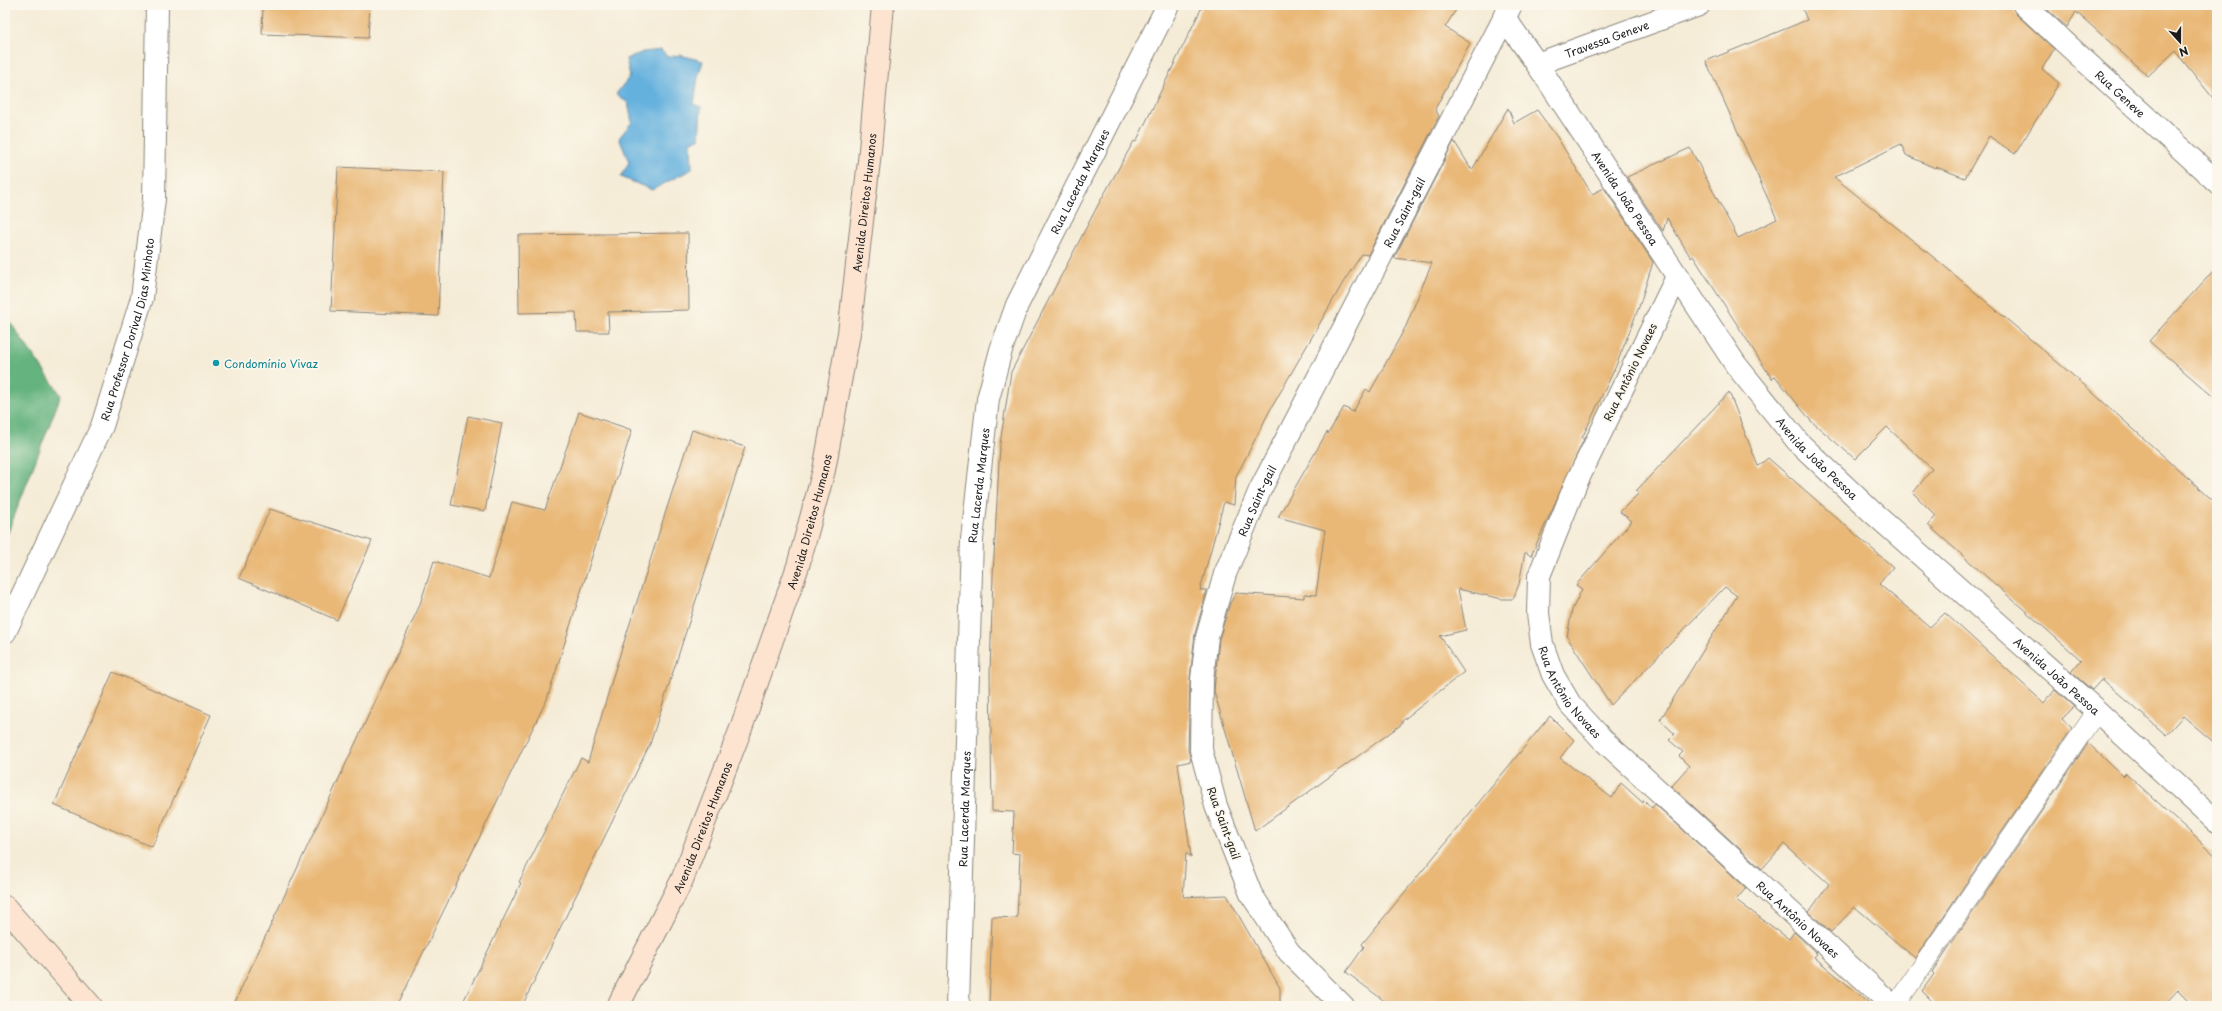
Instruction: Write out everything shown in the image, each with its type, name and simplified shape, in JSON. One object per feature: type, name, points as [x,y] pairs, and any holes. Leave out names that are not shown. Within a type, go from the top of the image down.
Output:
[{"type":"main road","name":"Avenida Direitos Humanos","points":[[618,1006],[682,880],[740,731],[798,566],[824,470],[849,333],[869,161],[884,5]]},
{"type":"main road","points":[[5,907],[91,1006]]},
{"type":"street","name":"Rua Professor Dorival Dias Minhoto","points":[[5,632],[102,426],[142,298],[154,199],[157,5]]},
{"type":"street","name":"Rua Lacerda Marques","points":[[958,1006],[972,539],[988,399],[1001,350],[1018,304],[1168,5]]},
{"type":"street","name":"Travessa Geneve","points":[[1537,64],[1699,5]]},
{"type":"street","name":"Rua Geneve","points":[[2024,5],[2217,182]]},
{"type":"street","name":"Avenida João Pessoa","points":[[1507,11],[1537,64],[1736,365],[1799,443],[1872,512],[2097,711],[2217,822]]},
{"type":"street","name":"Rua Saint-gail","points":[[1343,1006],[1289,952],[1251,894],[1216,806],[1201,750],[1202,679],[1207,637],[1225,574],[1260,490],[1507,11]]},
{"type":"street","name":"Rua Antônio Novaes","points":[[1677,277],[1576,483],[1539,576],[1538,613],[1542,644],[1552,675],[1570,704],[1604,741],[1894,1006]]},
{"type":"lane","points":[[1894,1006],[2097,711]]},
{"type":"green space","points":[[5,315],[61,395],[5,540]]},
{"type":"water","points":[[661,50],[668,57],[680,55],[703,61],[698,77],[694,104],[701,107],[699,139],[691,141],[692,169],[652,190],[621,177],[629,162],[619,138],[632,122],[628,103],[616,94],[630,76],[626,59],[643,52]]},
{"type":"building","points":[[263,5],[370,5],[368,38],[262,34]]},
{"type":"building","points":[[1203,5],[1459,5],[1445,27],[1470,43],[1435,109],[1439,116],[1368,255],[1362,254],[1344,281],[1269,412],[1236,476],[1234,505],[1224,502],[1200,590],[1207,590],[1195,634],[1190,678],[1188,750],[1191,761],[1178,764],[1191,857],[1186,853],[1183,897],[1227,895],[1280,988],[1280,1006],[989,1006],[992,917],[1017,918],[1020,854],[1012,853],[1014,812],[992,811],[990,673],[993,575],[1000,444],[1011,372],[1098,205],[1134,141],[1136,142]]},
{"type":"building","points":[[1801,5],[2012,5],[2016,14],[2054,49],[2042,69],[2059,83],[2015,154],[1989,136],[1965,178],[1936,167],[1935,168],[1906,155],[1901,144],[1834,177],[1943,265],[2083,384],[2217,504],[2217,745],[2183,716],[2166,735],[2102,679],[2092,690],[2071,672],[2081,660],[1928,525],[1936,516],[1913,493],[1932,469],[1887,427],[1855,459],[1811,421],[1775,376],[1772,379],[1693,256],[1691,258],[1667,218],[1663,231],[1627,177],[1690,148],[1738,238],[1777,219],[1706,61],[1807,20]]},
{"type":"building","points":[[2042,5],[2217,5],[2217,103],[2175,51],[2148,76],[2076,12],[2067,27]]},
{"type":"building","points":[[1508,108],[1514,123],[1537,110],[1557,137],[1592,194],[1604,188],[1653,262],[1639,307],[1616,366],[1582,438],[1584,439],[1531,556],[1525,552],[1519,584],[1513,599],[1502,599],[1458,589],[1466,630],[1440,636],[1464,672],[1402,721],[1402,724],[1255,831],[1214,691],[1219,639],[1230,603],[1236,593],[1304,598],[1304,594],[1316,595],[1325,530],[1278,517],[1327,432],[1328,434],[1344,407],[1353,412],[1366,389],[1370,392],[1406,326],[1432,263],[1394,258],[1454,141],[1472,170]]},
{"type":"building","points":[[338,167],[444,172],[438,316],[331,311]]},
{"type":"building","points":[[688,233],[689,310],[608,312],[609,332],[577,332],[576,312],[519,313],[518,235]]},
{"type":"building","points":[[2217,267],[2217,400],[2149,341]]},
{"type":"building","points":[[1729,392],[1758,466],[1768,458],[1893,567],[1879,584],[1930,627],[1945,613],[2044,703],[2055,690],[2074,707],[2062,719],[2072,728],[1915,958],[1855,907],[1831,932],[1809,912],[1829,884],[1784,844],[1762,869],[1671,786],[1689,766],[1679,756],[1683,752],[1669,740],[1675,734],[1660,720],[1737,596],[1725,587],[1611,705],[1567,637],[1572,610],[1582,589],[1576,585],[1632,521],[1620,512],[1639,493],[1636,491]]},
{"type":"building","points":[[579,412],[632,430],[547,699],[397,1006],[233,1006],[419,607],[434,561],[489,578],[512,502],[545,510]]},
{"type":"building","points":[[468,416],[502,423],[485,511],[451,505]]},
{"type":"building","points":[[692,430],[745,447],[650,744],[522,1006],[461,1006],[521,883],[519,882],[581,758],[588,762],[615,670]]},
{"type":"building","points":[[270,509],[372,541],[337,620],[239,578]]},
{"type":"building","points":[[113,672],[211,715],[152,847],[54,805]]},
{"type":"building","points":[[1550,716],[1574,740],[1560,758],[1612,798],[1621,783],[1643,803],[1644,800],[1652,808],[1655,804],[1746,888],[1736,900],[1789,939],[1794,932],[1817,954],[1814,957],[1873,1006],[1391,1006],[1346,972],[1364,947],[1362,944]]},
{"type":"building","points":[[2088,743],[2123,776],[2126,773],[2217,857],[2217,1006],[2194,1006],[2178,990],[2163,1006],[1937,1006],[1922,991],[1934,974],[1932,972]]},
{"type":"place","name":"Condomínio Vivaz","points":[[216,363]]}]
